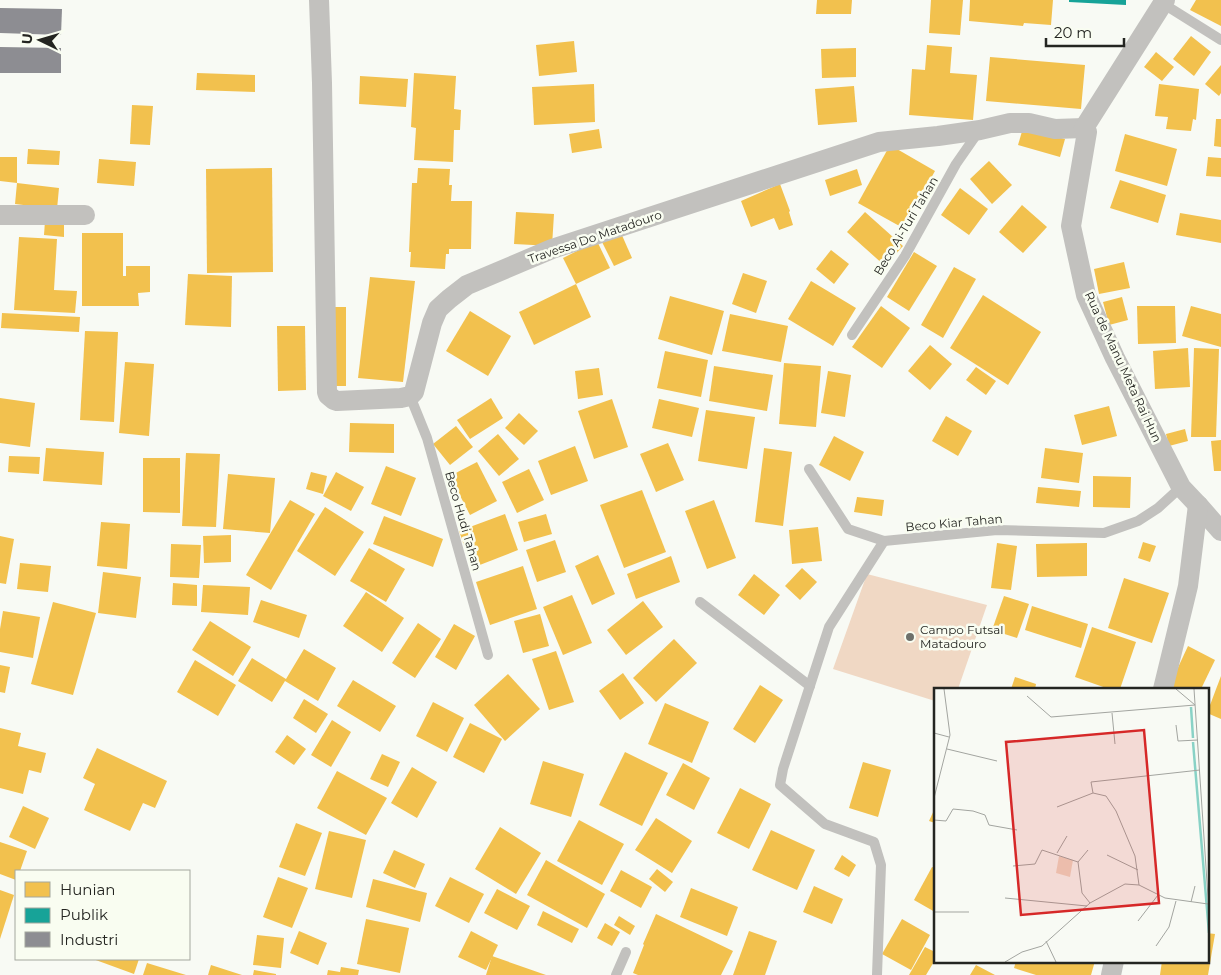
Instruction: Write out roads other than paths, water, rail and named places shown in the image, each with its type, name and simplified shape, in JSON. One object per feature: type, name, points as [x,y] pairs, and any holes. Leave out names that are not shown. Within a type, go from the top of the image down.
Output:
[{"type":"street","points":[[320,0],[328,394],[334,400],[342,401],[410,396]]},
{"type":"street","points":[[1084,128],[1163,2]]},
{"type":"street","name":"Travessa Do Matadouro","points":[[410,396],[414,392],[432,323],[438,309],[468,285],[552,250],[879,142],[980,130],[1010,123],[1029,123],[1055,129],[1084,128]]},
{"type":"street","name":"Rua de Manu Meta Rai Hun","points":[[1084,128],[1087,132],[1071,226],[1086,295],[1115,358],[1181,487],[1221,531]]},
{"type":"street","points":[[0,215],[85,215]]},
{"type":"street","points":[[1163,688],[1188,586],[1198,505]]},
{"type":"street","points":[[1111,975],[1114,962]]},
{"type":"lane","points":[[1163,2],[1221,40]]},
{"type":"lane","name":"Beco Ai-Turi Tahan","points":[[852,335],[905,256],[956,164],[980,130]]},
{"type":"lane","name":"Beco Hudi Tahan","points":[[410,396],[427,438],[488,655]]},
{"type":"lane","name":"Beco Kiar Tahan","points":[[809,469],[848,529],[884,541],[996,530],[1104,533],[1138,521],[1158,508],[1181,487]]},
{"type":"lane","points":[[877,975],[881,866],[874,842],[825,824],[780,785],[783,768],[829,627],[884,541]]},
{"type":"lane","points":[[700,602],[810,686]]},
{"type":"lane","points":[[616,975],[626,952]]},
{"type":"place","name":"Campo Futsal Matadouro","points":[[910,637]]}]
